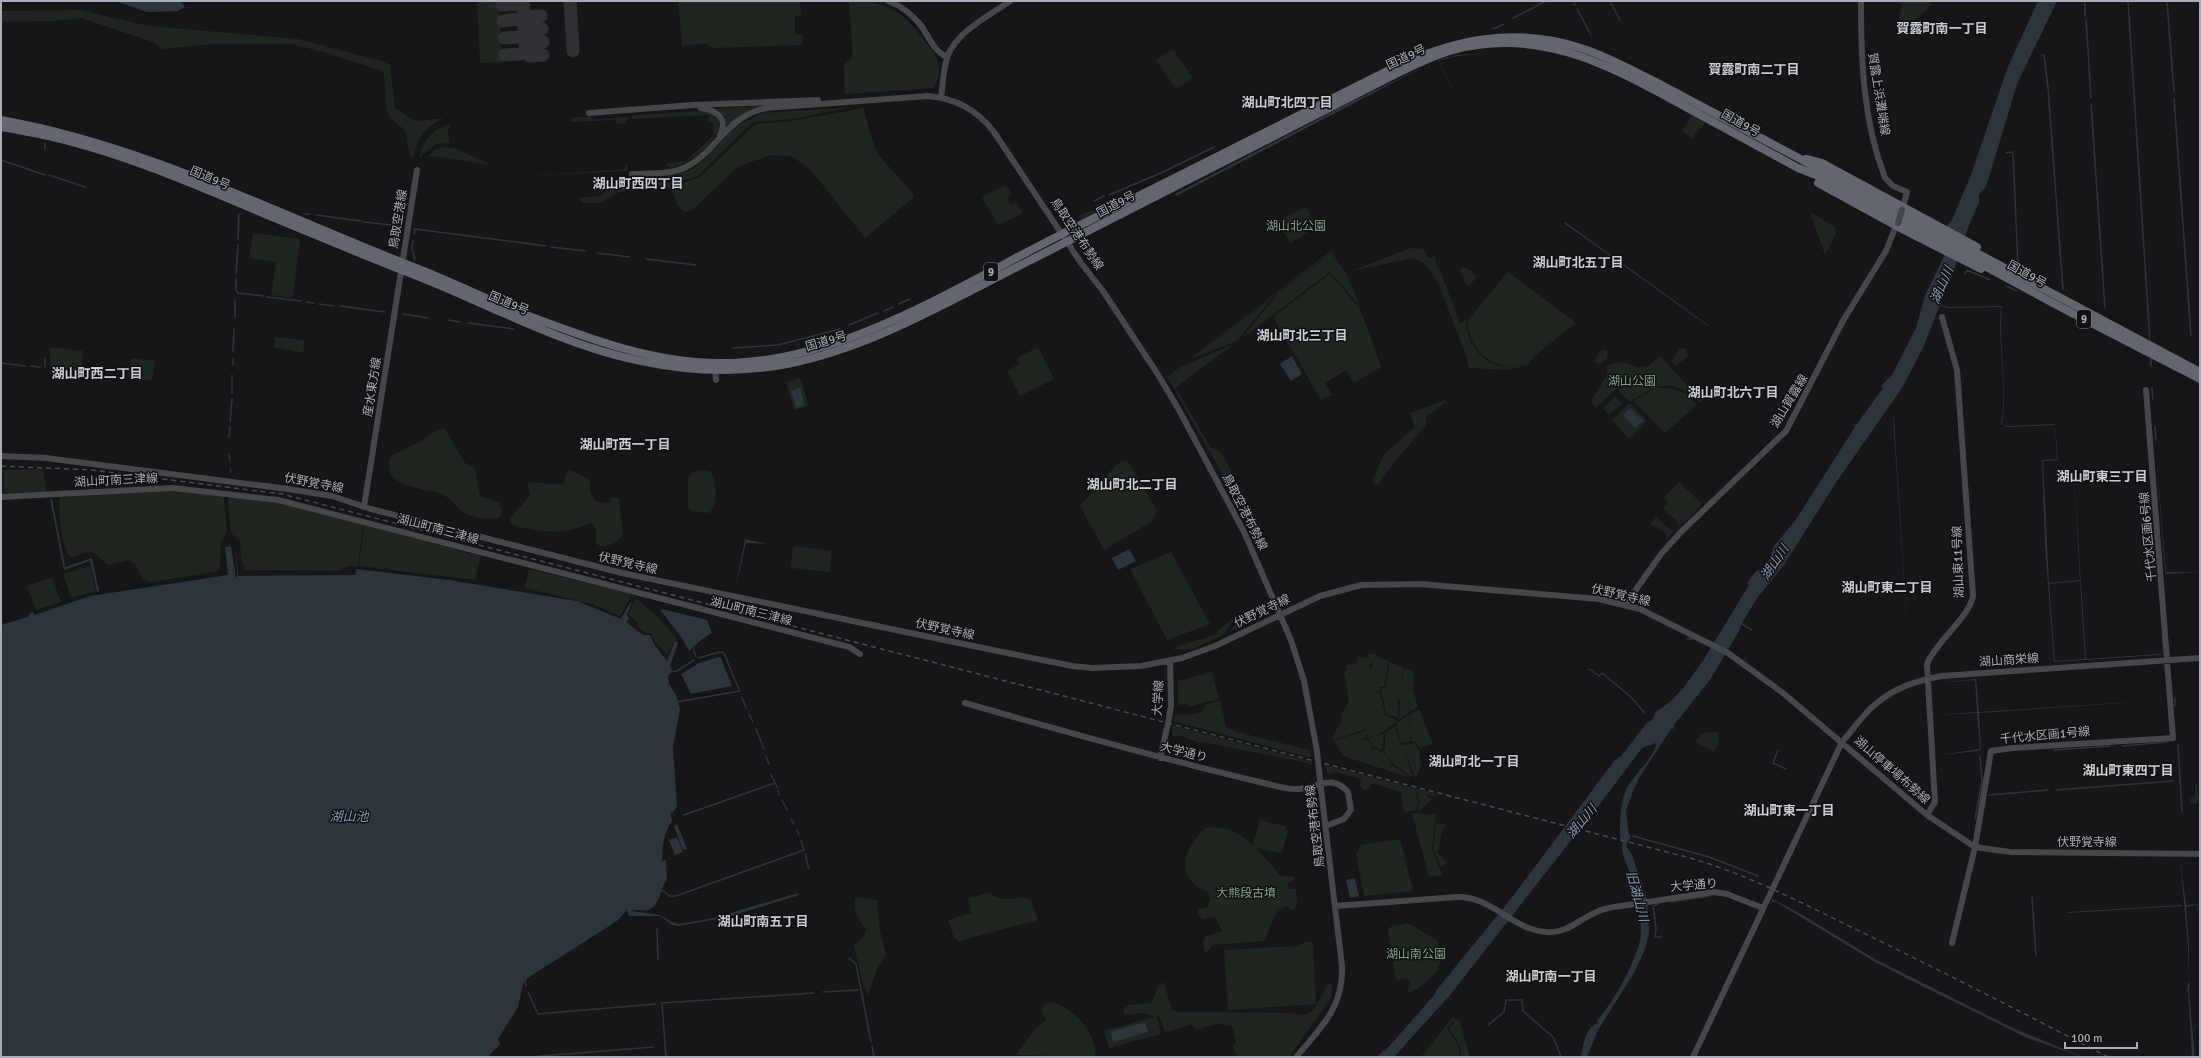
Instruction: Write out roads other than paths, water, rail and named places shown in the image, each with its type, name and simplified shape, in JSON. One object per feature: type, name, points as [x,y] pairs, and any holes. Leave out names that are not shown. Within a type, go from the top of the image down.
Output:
[{"type":"highway","name":"国道9号","points":[[1,128],[67,140],[143,164],[402,267],[616,348],[675,359],[718,363],[797,354],[852,337],[1008,264],[1063,234],[1403,63],[1444,47],[1483,39],[1537,39],[1566,44],[1594,53],[1656,82],[1801,158],[1940,238]]},
{"type":"highway","name":"国道9号","points":[[1,120],[62,132],[125,150],[238,193],[558,336],[596,350],[626,359],[660,365],[715,370],[738,370],[788,364],[853,346],[895,327],[1067,242],[1402,71],[1450,51],[1486,44],[1540,45],[1570,51],[1595,60],[1661,93],[1798,168],[1816,175],[1972,254],[2200,379]]},
{"type":"highway","name":"9","points":[[1801,158],[1822,163],[1902,209],[1940,238]]},
{"type":"highway","name":"9","points":[[1798,168],[1811,178],[1897,225],[1940,238],[1972,254],[2019,271],[2032,287]]},
{"type":"highway","name":"国道9号","points":[[2032,287],[2200,372]]},
{"type":"street","points":[[888,1],[907,11],[919,23],[938,51],[947,57]]},
{"type":"street","points":[[941,98],[947,57],[951,48],[962,36],[1010,1]]},
{"type":"street","name":"賀露上浜灘端線","points":[[1861,1],[1862,73],[1867,110],[1885,178],[1893,186],[1907,192]]},
{"type":"street","name":"鳥取空港布勢線","points":[[809,103],[922,96],[941,98],[968,108],[987,123],[1067,242],[1103,291],[1179,410],[1244,532],[1291,640],[1304,681],[1317,751],[1342,966],[1340,993],[1333,1011],[1296,1057]]},
{"type":"street","points":[[589,113],[682,106],[809,103]]},
{"type":"street","points":[[632,174],[666,172],[683,169],[697,160],[736,122],[754,112],[766,108],[809,103]]},
{"type":"street","points":[[682,106],[708,109],[718,113],[723,125],[717,139]]},
{"type":"street","name":"鳥取空港線","points":[[402,267],[417,170]]},
{"type":"street","name":"湖山賀露線","points":[[1625,605],[1661,554],[1681,532],[1786,431],[1844,319],[1886,251],[1897,225],[1907,192]]},
{"type":"street","name":"産水東方線","points":[[364,507],[402,267]]},
{"type":"street","name":"湖山東11号線","points":[[1927,815],[1935,802],[1926,664],[1931,654],[1966,612],[1973,596],[1957,370],[1942,317]]},
{"type":"street","points":[[715,370],[716,380]]},
{"type":"street","name":"千代水区画6号線","points":[[2146,390],[2173,738]]},
{"type":"street","name":"伏野覚寺線","points":[[1,456],[46,458],[288,488],[332,496],[364,507],[622,573],[1026,657],[1092,668],[1141,666],[1170,662],[1215,646],[1280,614],[1338,590],[1361,585],[1389,583],[1599,599],[1640,609],[1663,619],[1728,653],[1783,693],[1842,742]]},
{"type":"street","name":"湖山町南三津線","points":[[1,497],[173,488],[278,500],[849,647],[860,654]]},
{"type":"street","name":"湖山商栄線","points":[[1842,742],[1870,710],[1880,701],[1904,686],[1926,679],[2200,658]]},
{"type":"street","name":"大学線","points":[[1160,758],[1171,706],[1170,662]]},
{"type":"street","name":"大学通り","points":[[965,703],[1160,758],[1294,789],[1336,782],[1348,792],[1351,810],[1344,819],[1326,826]]},
{"type":"street","name":"千代水区画1号線","points":[[1975,847],[1991,751],[2034,746],[2173,738]]},
{"type":"street","name":"湖山停車場布勢線","points":[[1693,1057],[1842,742],[1927,815],[1975,847]]},
{"type":"street","points":[[1952,943],[1975,847]]},
{"type":"street","name":"伏野覚寺線","points":[[1975,847],[2010,852],[2200,854]]},
{"type":"street","name":"大学通り","points":[[1335,906],[1466,897],[1480,900],[1511,920],[1536,931],[1557,933],[1571,928],[1599,910],[1720,892],[1763,908]]},
{"type":"water","points":[[116,1],[180,1],[185,7],[178,11],[147,12]]},
{"type":"water","points":[[2038,1],[2057,1],[2017,84],[1986,187],[1979,194],[1979,203],[1969,225],[1953,273],[1940,304],[1948,307],[2002,306],[2001,335],[2004,380],[2004,409],[2002,424],[2008,426],[2055,424],[2058,460],[2043,461],[2049,583],[2080,580],[2071,432],[2086,659],[2159,654],[2162,652],[2160,655],[2054,662],[2045,545],[2042,460],[2057,459],[2055,425],[2008,427],[2001,424],[2003,409],[2003,380],[2000,336],[2001,307],[1947,308],[1940,305],[1923,348],[1902,388],[1835,484],[1784,565],[1757,598],[1742,623],[1747,627],[1741,625],[1739,631],[1710,680],[1673,726],[1676,732],[1673,728],[1671,729],[1639,778],[1626,811],[1629,835],[1631,836],[1626,846],[1632,855],[1647,899],[1649,932],[1645,949],[1634,973],[1598,1030],[1587,1057],[1581,1057],[1588,1032],[1598,1023],[1597,1020],[1617,992],[1636,954],[1641,934],[1638,906],[1632,877],[1623,855],[1623,843],[1620,839],[1621,814],[1626,790],[1652,754],[1656,743],[1642,748],[1593,813],[1580,825],[1576,834],[1450,995],[1394,1057],[1377,1057],[1384,1050],[1385,1051],[1436,993],[1435,992],[1513,896],[1614,761],[1621,756],[1646,724],[1653,719],[1655,713],[1672,700],[1684,687],[1704,659],[1749,585],[1747,583],[1756,571],[1762,569],[1768,562],[1774,546],[1795,521],[1855,427],[1853,424],[1856,425],[1883,388],[1881,386],[1892,375],[1916,328],[1924,298],[1944,256],[1946,227],[1952,220],[1971,175],[2007,69]],"holes":[[[2080,581],[2085,659],[2055,661],[2049,584]]]},
{"type":"water","points":[[1486,53],[1457,56],[1439,61],[1469,121],[1438,60],[1457,55]]},
{"type":"water","points":[[1431,63],[1176,196],[1175,194],[1345,105]]},
{"type":"water","points":[[1565,222],[1708,325],[1708,326],[1564,223]]},
{"type":"water","points":[[1332,251],[1332,252],[1188,359]]},
{"type":"water","points":[[1292,356],[1302,374],[1291,381],[1280,364]]},
{"type":"water","points":[[800,388],[805,405],[796,408],[791,391]]},
{"type":"water","points":[[1630,408],[1643,421],[1635,428],[1623,415]]},
{"type":"water","points":[[1893,417],[1894,418],[1910,675]]},
{"type":"water","points":[[2155,439],[2166,572],[2200,572],[2167,574],[2165,572]]},
{"type":"water","points":[[50,499],[52,499],[65,567],[92,558],[99,591],[97,592],[90,561],[64,570]]},
{"type":"water","points":[[745,539],[767,544],[746,543],[735,590]]},
{"type":"water","name":"湖山池","points":[[231,546],[236,579],[236,546],[238,576],[355,575],[356,569],[449,580],[577,601],[621,619],[630,603],[632,603],[627,614],[629,619],[626,622],[643,635],[650,635],[654,644],[667,661],[675,641],[678,643],[670,666],[672,671],[668,676],[669,684],[676,695],[680,709],[673,748],[677,807],[672,813],[670,811],[672,821],[665,835],[662,850],[662,861],[666,860],[667,880],[657,902],[652,908],[647,910],[631,911],[660,915],[679,924],[714,918],[798,893],[799,895],[728,917],[679,926],[672,925],[660,916],[629,916],[626,908],[626,911],[617,921],[529,977],[523,984],[518,1007],[498,1039],[500,1044],[488,1057],[1,1057],[1,625],[28,617],[30,613],[33,612],[35,615],[90,596],[228,575],[225,547]]},
{"type":"water","points":[[1129,549],[1136,561],[1118,570],[1112,558]]},
{"type":"water","points":[[662,609],[707,620],[712,633],[701,640],[689,651],[682,638],[661,611]]},
{"type":"water","points":[[719,657],[721,658],[732,686],[691,694],[681,674],[699,663]]},
{"type":"water","points":[[1976,679],[1979,712],[2165,700],[1979,713],[1981,750],[1938,755],[1980,749],[1977,713],[1933,715],[1977,712],[1975,680],[1937,683]]},
{"type":"water","points":[[677,824],[687,849],[683,850],[674,826]]},
{"type":"water","points":[[677,837],[683,852],[675,855],[669,840]]},
{"type":"water","points":[[2180,858],[2186,905],[2200,904],[2186,907],[2189,946],[2189,985],[2188,947]]},
{"type":"water","points":[[1355,878],[1359,896],[1350,898],[1346,880]]},
{"type":"water","points":[[1772,899],[1801,914],[1875,959],[2013,1028],[2083,1057],[2027,1038],[1910,980],[1875,962],[1776,902],[1772,902]]},
{"type":"water","points":[[2182,906],[2068,913],[2068,912]]},
{"type":"water","points":[[2189,990],[2195,1057],[2192,1057]]},
{"type":"water","points":[[1145,1022],[1148,1032],[1113,1042],[1111,1032]]},
{"type":"waterway","points":[[1513,18],[1546,1]]},
{"type":"waterway","points":[[1573,1],[1575,5]]},
{"type":"waterway","points":[[1610,1],[1620,20]]},
{"type":"waterway","points":[[2085,1],[2085,16]]},
{"type":"waterway","points":[[2128,1],[2150,342]]},
{"type":"waterway","points":[[2167,1],[2174,92]]},
{"type":"waterway","points":[[1577,9],[1591,35]]},
{"type":"waterway","points":[[2086,19],[2091,98]]},
{"type":"waterway","points":[[1493,29],[1504,24]]},
{"type":"waterway","points":[[2041,55],[2044,55],[2048,88],[2063,290]]},
{"type":"waterway","points":[[2174,98],[2191,336]]},
{"type":"waterway","points":[[2091,104],[2105,308]]},
{"type":"waterway","points":[[45,143],[45,150]]},
{"type":"waterway","points":[[1109,195],[1163,172],[1214,147]]},
{"type":"waterway","points":[[2006,153],[2012,152],[2013,154],[2018,265]]},
{"type":"waterway","points":[[1,160],[45,175]]},
{"type":"waterway","points":[[49,175],[85,187]]},
{"type":"waterway","points":[[1094,201],[1104,196]]},
{"type":"waterway","points":[[238,240],[239,214]]},
{"type":"waterway","points":[[305,214],[310,214]]},
{"type":"waterway","points":[[316,215],[361,221]]},
{"type":"waterway","points":[[363,222],[401,226]]},
{"type":"waterway","points":[[414,234],[415,229],[546,246]]},
{"type":"waterway","points":[[413,241],[412,248],[415,260]]},
{"type":"waterway","points":[[236,274],[238,245]]},
{"type":"waterway","points":[[551,247],[585,251]]},
{"type":"waterway","points":[[597,253],[630,257]]},
{"type":"waterway","points":[[646,259],[696,265]]},
{"type":"waterway","points":[[1965,274],[1967,270],[1990,280]]},
{"type":"waterway","points":[[236,279],[236,290],[238,293],[264,296]]},
{"type":"waterway","points":[[2006,286],[2017,291]]},
{"type":"waterway","points":[[267,297],[301,301]]},
{"type":"waterway","points":[[899,304],[910,299]]},
{"type":"waterway","points":[[235,300],[235,318]]},
{"type":"waterway","points":[[307,302],[314,303]]},
{"type":"waterway","points":[[319,304],[334,306]]},
{"type":"waterway","points":[[340,306],[385,312]]},
{"type":"waterway","points":[[884,311],[893,307]]},
{"type":"waterway","points":[[849,325],[878,313]]},
{"type":"waterway","points":[[403,314],[428,318]]},
{"type":"waterway","points":[[448,320],[460,322]]},
{"type":"waterway","points":[[468,323],[514,329]]},
{"type":"waterway","points":[[233,351],[234,329]]},
{"type":"waterway","points":[[733,348],[778,345],[840,329]]},
{"type":"waterway","points":[[2151,358],[2151,366]]},
{"type":"waterway","points":[[45,359],[45,367]]},
{"type":"waterway","points":[[233,359],[233,365]]},
{"type":"waterway","points":[[1,363],[25,366]]},
{"type":"waterway","points":[[30,366],[40,367]]},
{"type":"waterway","points":[[232,375],[232,393]]},
{"type":"waterway","points":[[2152,388],[2153,400]]},
{"type":"waterway","points":[[230,422],[232,399]]},
{"type":"waterway","points":[[229,438],[230,426]]},
{"type":"waterway","points":[[2155,426],[2156,440]]},
{"type":"waterway","points":[[229,455],[230,460]]},
{"type":"waterway","points":[[1740,623],[1752,630]]},
{"type":"waterway","points":[[1687,639],[1692,639]]},
{"type":"waterway","points":[[693,649],[696,656]]},
{"type":"waterway","points":[[698,658],[720,652],[724,653],[739,690]]},
{"type":"waterway","points":[[671,672],[677,671],[694,660]]},
{"type":"waterway","points":[[1589,669],[1599,676],[1602,673],[1630,696],[1645,713]]},
{"type":"waterway","points":[[677,702],[740,691]]},
{"type":"waterway","points":[[742,697],[746,708]]},
{"type":"waterway","points":[[2175,698],[2175,706]]},
{"type":"waterway","points":[[749,714],[753,722]]},
{"type":"waterway","points":[[756,729],[764,749]]},
{"type":"waterway","points":[[2122,746],[2168,742]]},
{"type":"waterway","points":[[2178,744],[2182,812]]},
{"type":"waterway","points":[[2054,750],[2110,746]]},
{"type":"waterway","points":[[1778,750],[1773,763],[1786,769]]},
{"type":"waterway","points":[[766,756],[769,764]]},
{"type":"waterway","points":[[1975,819],[1982,781],[1980,756]]},
{"type":"waterway","points":[[771,774],[777,787]]},
{"type":"waterway","points":[[2056,790],[2173,781]]},
{"type":"waterway","points":[[684,815],[775,783]]},
{"type":"waterway","points":[[778,790],[779,795]]},
{"type":"waterway","points":[[1989,795],[2048,790]]},
{"type":"waterway","points":[[782,800],[787,810]]},
{"type":"waterway","points":[[791,819],[794,824]]},
{"type":"waterway","points":[[797,830],[799,835]]},
{"type":"waterway","points":[[1633,836],[1709,857],[1758,876]]},
{"type":"waterway","points":[[660,889],[670,896],[676,896],[804,850],[801,841]]},
{"type":"waterway","points":[[805,854],[809,869]]},
{"type":"waterway","points":[[1671,902],[1710,896]]},
{"type":"waterway","points":[[2032,897],[2036,956]]},
{"type":"waterway","name":"旧湖山川","points":[[1658,904],[1653,906],[1656,928],[1655,937],[1662,937]]},
{"type":"waterway","points":[[657,929],[658,960]]},
{"type":"waterway","points":[[849,958],[856,964],[871,1042]]},
{"type":"waterway","points":[[525,980],[526,986]]},
{"type":"waterway","points":[[2188,992],[2189,983]]},
{"type":"waterway","points":[[823,992],[858,990]]},
{"type":"waterway","points":[[528,992],[538,1014],[656,1004]]},
{"type":"waterway","points":[[661,1003],[814,993]]},
{"type":"waterway","points":[[1488,1025],[1504,1012],[1506,1000],[1522,1000],[1523,1011],[1553,1037],[1561,1057]]},
{"type":"waterway","points":[[662,1003],[666,1057]]},
{"type":"waterway","points":[[872,1046],[874,1057]]},
{"type":"waterway","points":[[528,1057],[654,1047]]},
{"type":"railway","points":[[1,466],[92,470],[282,494],[1690,858],[1711,864],[1752,880],[1792,898],[1948,975],[2108,1057]]},
{"type":"district","name":"賀露町南一丁目","points":[[1942,28]]},
{"type":"district","name":"賀露町南二丁目","points":[[1754,69]]},
{"type":"district","name":"湖山町北四丁目","points":[[1287,102]]},
{"type":"district","name":"湖山町西四丁目","points":[[638,183]]},
{"type":"district","name":"湖山町北五丁目","points":[[1578,262]]},
{"type":"district","name":"湖山町北三丁目","points":[[1302,335]]},
{"type":"district","name":"湖山町西二丁目","points":[[97,373]]},
{"type":"district","name":"湖山町北六丁目","points":[[1733,392]]},
{"type":"district","name":"湖山町西一丁目","points":[[625,444]]},
{"type":"district","name":"湖山町東三丁目","points":[[2102,476]]},
{"type":"district","name":"湖山町北二丁目","points":[[1132,484]]},
{"type":"district","name":"湖山町東二丁目","points":[[1887,587]]},
{"type":"district","name":"湖山町北一丁目","points":[[1474,761]]},
{"type":"district","name":"湖山町東四丁目","points":[[2128,770]]},
{"type":"district","name":"湖山町東一丁目","points":[[1789,810]]},
{"type":"district","name":"湖山町南五丁目","points":[[763,921]]},
{"type":"district","name":"湖山町南一丁目","points":[[1551,976]]},
{"type":"park label","name":"湖山北公園","points":[[1296,226]]},
{"type":"park label","name":"湖山公園","points":[[1632,381]]},
{"type":"park label","name":"大熊段古墳","points":[[1246,893]]},
{"type":"park label","name":"湖山南公園","points":[[1416,954]]},
{"type":"water label","name":"湖山川","points":[[1941,285]]},
{"type":"water label","name":"湖山川","points":[[1774,562]]},
{"type":"water label","name":"湖山川","points":[[1581,821]]}]
